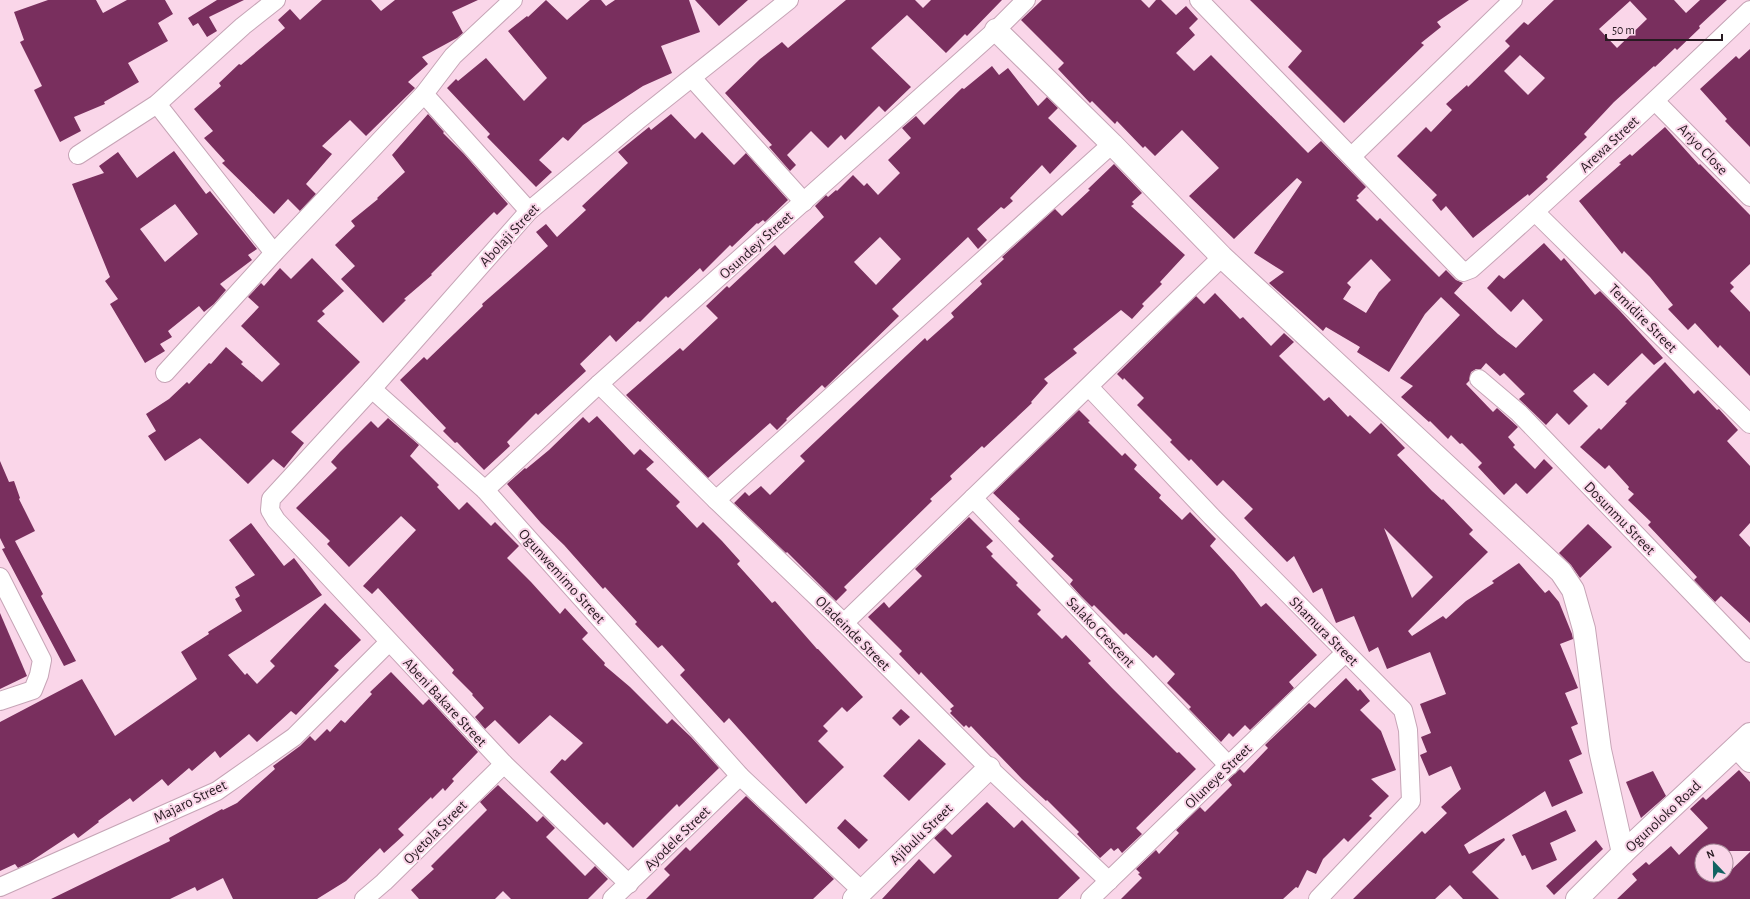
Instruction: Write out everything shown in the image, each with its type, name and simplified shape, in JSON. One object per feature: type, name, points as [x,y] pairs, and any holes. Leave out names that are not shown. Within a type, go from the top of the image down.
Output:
[{"type":"street","points":[[78,155],[157,104],[243,26],[276,0]]},
{"type":"street","points":[[165,373],[274,253],[424,94],[453,56],[513,0]]},
{"type":"street","name":"Abolaji Street","points":[[270,510],[272,499],[372,389],[529,211],[637,121],[789,0]]},
{"type":"street","name":"Osundeyi Street","points":[[485,490],[599,384],[996,30],[1026,0]]},
{"type":"street","points":[[1198,0],[1352,156],[1513,0]]},
{"type":"street","name":"Arewa Street","points":[[1352,156],[1463,272],[1471,269],[1535,212],[1655,101],[1750,10]]},
{"type":"street","points":[[996,30],[1112,144],[1222,258],[1561,572],[1573,590],[1584,629],[1600,750],[1623,853]]},
{"type":"street","points":[[692,78],[804,202]]},
{"type":"street","points":[[424,94],[529,211]]},
{"type":"street","name":"Ariyo Close","points":[[1655,101],[1750,198]]},
{"type":"street","points":[[157,104],[274,253]]},
{"type":"street","points":[[716,500],[1112,144]]},
{"type":"street","name":"Temidire Street","points":[[1535,212],[1750,424]]},
{"type":"street","points":[[844,623],[1222,258]]},
{"type":"street","name":"Dosunmu Street","points":[[1484,383],[1519,413],[1750,652]]},
{"type":"street","name":"Oladeinde Street","points":[[599,384],[716,500],[844,623],[989,768],[1109,881]]},
{"type":"street","name":"Shamura Street","points":[[1089,387],[1212,517],[1403,710],[1408,730],[1411,801],[1318,899]]},
{"type":"street","name":"Ogunwemimo Street","points":[[372,389],[485,490],[740,776],[858,895]]},
{"type":"street","name":"Salako Crescent","points":[[973,498],[1229,766]]},
{"type":"street","name":"Abeni Bakare Street","points":[[270,510],[276,520],[388,642],[504,764],[629,884]]},
{"type":"street","points":[[0,577],[42,660],[39,675],[33,690],[0,701]]},
{"type":"street","name":"Majaro Street","points":[[0,887],[217,791],[294,737],[388,642]]},
{"type":"street","name":"Oluneye Street","points":[[1090,899],[1345,653]]},
{"type":"street","name":"Ogunoloko Road","points":[[1577,899],[1623,853],[1746,748]]},
{"type":"street","name":"Oyetola Street","points":[[364,899],[384,882],[504,764]]},
{"type":"street","name":"Ajibulu Street","points":[[858,895],[989,768]]},
{"type":"street","name":"Ayodele Street","points":[[612,899],[740,776]]},
{"type":"building","points":[[48,0],[96,0],[103,13],[127,0],[165,0],[173,14],[158,23],[168,41],[128,63],[139,82],[104,102],[105,104],[74,117],[81,131],[60,142],[34,90],[42,86],[20,42],[24,40],[14,12]]},
{"type":"building","points":[[217,0],[244,0],[209,17],[217,31],[207,37],[198,23],[193,26],[188,18]]},
{"type":"building","points":[[322,0],[371,0],[381,11],[395,0],[478,0],[452,12],[463,33],[457,38],[422,57],[428,64],[408,82],[415,88],[366,136],[350,120],[322,146],[332,154],[306,184],[316,194],[300,211],[288,199],[274,214],[222,163],[225,161],[204,138],[213,131],[194,109],[221,86],[219,83],[239,64],[241,65],[285,28],[278,20],[290,9],[300,20]]},
{"type":"building","points":[[546,0],[567,20],[590,0],[601,0],[606,6],[615,0],[689,0],[700,32],[661,46],[672,73],[643,86],[583,125],[568,141],[563,137],[539,160],[552,172],[536,187],[487,137],[490,134],[447,88],[456,79],[458,81],[486,58],[524,101],[547,78],[508,31],[527,16],[528,17]]},
{"type":"building","points":[[695,0],[748,0],[719,26]]},
{"type":"building","points":[[846,0],[915,0],[923,8],[931,0],[1002,0],[967,36],[965,34],[946,53],[907,15],[871,48],[911,87],[885,112],[879,106],[845,140],[841,135],[828,148],[811,131],[787,155],[796,165],[790,171],[769,147],[772,145],[725,93],[760,59],[782,42],[788,48]]},
{"type":"building","points":[[1042,0],[1141,0],[1149,8],[1156,0],[1161,0],[1176,15],[1186,6],[1198,19],[1189,28],[1195,35],[1176,53],[1194,71],[1211,55],[1308,153],[1321,141],[1366,187],[1357,196],[1359,198],[1356,200],[1377,221],[1380,218],[1439,277],[1446,270],[1456,280],[1463,283],[1454,293],[1498,334],[1516,348],[1543,320],[1523,299],[1511,312],[1487,288],[1499,275],[1504,279],[1544,243],[1561,261],[1564,258],[1595,295],[1600,291],[1663,358],[1654,365],[1642,353],[1608,386],[1594,373],[1573,391],[1588,406],[1569,425],[1557,413],[1546,425],[1519,399],[1525,394],[1504,373],[1500,376],[1486,363],[1481,369],[1476,369],[1471,372],[1469,381],[1466,384],[1493,412],[1497,408],[1518,427],[1508,437],[1515,445],[1513,447],[1535,469],[1544,459],[1553,468],[1527,494],[1516,483],[1504,495],[1478,467],[1482,463],[1462,443],[1460,444],[1451,435],[1448,439],[1430,421],[1429,422],[1401,397],[1413,386],[1400,378],[1460,315],[1441,297],[1425,314],[1389,372],[1357,352],[1360,347],[1326,327],[1323,331],[1269,283],[1284,272],[1254,253],[1302,182],[1297,178],[1234,239],[1189,196],[1219,168],[1182,130],[1155,156],[1145,146],[1143,148],[1117,121],[1115,124],[1092,101],[1090,103],[1058,69],[1064,63],[1021,20]],"holes":[[[1371,259],[1391,280],[1379,292],[1366,313],[1343,299],[1351,287],[1347,283]]]},
{"type":"building","points":[[1250,0],[1469,0],[1437,22],[1441,27],[1421,43],[1424,45],[1344,123],[1288,67],[1302,51]]},
{"type":"building","points":[[1554,0],[1674,0],[1686,13],[1700,0],[1727,0],[1699,26],[1700,28],[1677,50],[1675,48],[1614,102],[1584,134],[1587,137],[1546,177],[1548,179],[1529,196],[1528,194],[1473,238],[1446,206],[1441,211],[1432,200],[1437,195],[1397,156],[1426,127],[1431,132],[1452,110],[1446,104],[1467,85],[1468,87],[1510,46],[1505,41],[1524,22],[1528,25]],"holes":[[[1630,1],[1647,19],[1617,48],[1599,29]],[[1520,55],[1545,78],[1528,95],[1504,71]]]},
{"type":"building","points":[[1750,49],[1750,147],[1725,121],[1727,119],[1700,89],[1736,56],[1739,59]]},
{"type":"building","points":[[992,66],[999,75],[1008,68],[1038,106],[1047,97],[1058,108],[1048,118],[1077,146],[1050,174],[1042,165],[1010,198],[1013,201],[1004,209],[1001,207],[977,229],[987,240],[978,249],[968,237],[892,309],[899,316],[825,388],[822,385],[786,419],[787,420],[777,430],[770,423],[708,478],[626,395],[680,348],[683,351],[718,318],[706,306],[727,286],[729,288],[775,245],[784,255],[824,217],[815,206],[826,195],[828,197],[836,190],[837,191],[853,175],[864,186],[867,183],[878,195],[900,173],[888,160],[911,138],[902,128],[916,116],[924,125],[962,88],[964,89]],"holes":[[[880,237],[901,259],[876,285],[854,262]]]},
{"type":"building","points":[[428,114],[444,132],[443,133],[464,154],[508,204],[497,215],[494,212],[431,274],[432,275],[404,299],[406,300],[383,323],[341,279],[355,266],[335,245],[355,226],[351,221],[378,199],[377,198],[405,172],[392,155]]},
{"type":"building","points":[[671,114],[695,139],[702,132],[734,165],[746,153],[788,200],[765,222],[763,220],[758,224],[757,223],[732,247],[730,245],[703,272],[700,268],[668,298],[666,296],[640,322],[638,321],[616,342],[610,335],[580,364],[586,371],[538,415],[536,413],[507,442],[510,446],[484,470],[457,442],[455,443],[443,431],[446,428],[400,380],[424,357],[427,360],[483,306],[482,304],[548,246],[536,232],[546,224],[557,237],[586,210],[582,206],[628,163],[618,152],[649,127],[651,130]]},
{"type":"building","points":[[1665,127],[1699,165],[1700,164],[1750,215],[1750,264],[1730,283],[1734,287],[1730,291],[1750,312],[1750,376],[1720,345],[1718,348],[1695,323],[1688,330],[1668,309],[1673,305],[1650,277],[1624,251],[1622,254],[1579,201],[1621,164],[1619,163],[1630,154],[1632,156]]},
{"type":"building","points":[[174,151],[206,194],[210,191],[257,249],[248,255],[252,260],[220,284],[226,290],[214,304],[204,312],[199,306],[168,331],[172,337],[160,344],[165,351],[145,363],[110,304],[118,299],[105,281],[110,277],[72,184],[104,173],[99,166],[118,152],[137,178]],"holes":[[[175,204],[198,234],[165,262],[140,229]]]},
{"type":"building","points":[[1114,164],[1142,193],[1132,202],[1134,204],[1131,206],[1185,255],[1160,282],[1162,284],[1142,304],[1144,306],[1132,319],[1121,310],[1073,349],[1077,353],[1044,379],[1048,383],[1031,402],[1032,403],[984,448],[982,446],[950,476],[952,479],[930,499],[932,501],[844,587],[847,590],[836,601],[787,552],[786,553],[734,503],[745,492],[749,496],[761,486],[770,495],[805,461],[800,456],[925,338],[927,341],[954,317],[951,313],[982,284],[980,281],[1004,259],[1002,257],[1055,209],[1062,216],[1090,190],[1088,189]]},
{"type":"building","points":[[312,258],[344,291],[322,311],[325,314],[317,321],[360,362],[291,432],[304,443],[284,468],[273,459],[248,484],[200,438],[165,461],[148,436],[156,431],[146,414],[169,399],[187,382],[189,384],[209,363],[211,364],[226,347],[243,362],[241,364],[262,382],[280,364],[241,326],[259,307],[248,297],[261,283],[264,286],[280,268],[291,279]]},
{"type":"building","points":[[1215,293],[1240,319],[1243,317],[1271,346],[1284,333],[1294,342],[1279,356],[1324,401],[1329,397],[1348,417],[1350,415],[1370,434],[1381,423],[1405,448],[1397,455],[1473,530],[1469,534],[1488,552],[1408,631],[1412,636],[1443,616],[1446,619],[1466,601],[1494,583],[1492,581],[1519,563],[1545,593],[1549,590],[1559,602],[1573,639],[1560,644],[1578,688],[1565,693],[1578,724],[1571,727],[1582,754],[1569,760],[1583,793],[1552,807],[1545,791],[1464,845],[1469,854],[1504,838],[1505,840],[1472,872],[1499,899],[1463,899],[1450,885],[1435,899],[1353,899],[1422,831],[1425,834],[1447,813],[1441,807],[1461,789],[1451,766],[1429,776],[1420,755],[1427,752],[1421,737],[1431,733],[1420,704],[1446,694],[1430,652],[1387,669],[1378,647],[1369,652],[1354,616],[1336,623],[1322,588],[1313,593],[1294,556],[1287,562],[1244,518],[1253,509],[1223,480],[1217,486],[1191,459],[1189,461],[1170,442],[1172,440],[1137,405],[1144,398],[1124,378],[1123,380],[1117,374],[1196,296],[1204,304]],"holes":[[[1384,528],[1433,577],[1412,598]]]},
{"type":"building","points":[[1665,362],[1694,394],[1698,390],[1717,410],[1719,409],[1738,430],[1727,441],[1750,466],[1750,523],[1739,535],[1750,547],[1750,623],[1721,596],[1715,602],[1694,580],[1697,577],[1648,525],[1651,522],[1628,500],[1634,494],[1628,489],[1629,487],[1609,465],[1605,469],[1580,447],[1599,428],[1601,430],[1627,403],[1625,402]]},
{"type":"building","points":[[1079,410],[1090,421],[1088,422],[1122,456],[1125,453],[1137,465],[1134,469],[1161,495],[1159,498],[1182,520],[1190,512],[1216,539],[1210,546],[1234,572],[1261,607],[1266,603],[1317,655],[1289,682],[1294,688],[1250,730],[1245,725],[1233,737],[1229,733],[1221,742],[1189,709],[1191,707],[1167,683],[1175,674],[1156,655],[1153,658],[1126,633],[1124,635],[1094,605],[1092,607],[1070,584],[1073,580],[1051,559],[1054,556],[1018,521],[1020,519],[993,493]]},
{"type":"building","points":[[597,416],[634,455],[640,449],[654,462],[646,469],[680,502],[676,506],[697,528],[703,522],[722,541],[740,561],[737,564],[772,603],[775,601],[817,649],[863,697],[847,712],[842,707],[823,726],[828,731],[818,741],[844,767],[806,804],[729,718],[724,723],[680,675],[685,670],[662,645],[658,648],[635,624],[637,622],[605,587],[603,589],[564,545],[541,523],[507,484],[549,450],[583,417],[589,423]]},
{"type":"building","points":[[388,418],[419,445],[410,456],[439,485],[437,487],[459,510],[467,502],[491,526],[495,522],[519,546],[507,558],[560,614],[565,608],[588,633],[582,639],[605,663],[604,665],[630,687],[667,724],[672,719],[691,737],[719,768],[679,807],[677,804],[633,848],[607,822],[604,825],[550,772],[562,759],[565,761],[583,743],[550,715],[519,744],[495,720],[485,729],[475,717],[484,708],[472,695],[473,694],[452,673],[454,670],[378,588],[372,594],[363,586],[416,530],[401,516],[349,567],[327,544],[330,541],[296,508],[337,468],[331,462],[371,421],[378,428]]},
{"type":"building","points":[[0,461],[9,482],[14,481],[20,498],[19,499],[35,531],[15,541],[43,594],[41,596],[76,661],[64,666],[2,549],[5,548],[0,538]]},
{"type":"building","points":[[969,517],[993,541],[986,547],[993,554],[991,556],[1018,583],[1016,585],[1041,610],[1037,614],[1062,639],[1066,635],[1091,661],[1088,663],[1112,688],[1177,753],[1179,752],[1196,769],[1136,828],[1142,834],[1122,853],[1118,848],[1114,851],[1111,848],[1100,858],[1077,834],[1079,832],[1047,800],[1046,801],[1022,779],[971,726],[969,728],[966,725],[964,727],[950,713],[952,711],[950,709],[954,706],[921,672],[919,675],[899,654],[902,651],[868,617],[884,602],[889,608],[922,576],[915,569]]},
{"type":"building","points":[[251,523],[284,566],[294,558],[322,595],[228,655],[245,675],[247,673],[257,684],[275,666],[270,661],[325,603],[361,640],[334,666],[339,670],[296,715],[291,711],[257,742],[249,734],[220,758],[215,751],[192,771],[189,768],[168,786],[162,779],[133,802],[130,798],[98,821],[99,822],[78,838],[74,833],[30,862],[18,868],[15,864],[0,871],[0,722],[82,679],[115,736],[197,679],[181,652],[209,634],[208,632],[242,611],[235,599],[240,596],[235,587],[255,575],[229,540]]},
{"type":"building","points":[[1588,524],[1612,547],[1580,578],[1571,565],[1559,553]]},
{"type":"building","points":[[0,613],[27,676],[0,689]]},
{"type":"building","points":[[391,672],[423,705],[429,699],[478,752],[452,779],[454,781],[445,791],[443,788],[432,799],[431,797],[398,829],[404,835],[384,853],[380,848],[346,881],[317,899],[233,899],[223,878],[197,891],[195,887],[170,899],[51,899],[170,841],[169,838],[222,809],[223,810],[237,803],[275,769],[273,766],[300,746],[310,736],[315,741],[327,729],[330,732],[341,720],[345,723],[372,694],[370,692]]},
{"type":"building","points":[[1346,678],[1358,691],[1360,689],[1370,701],[1360,710],[1381,731],[1396,770],[1371,779],[1389,796],[1369,816],[1372,818],[1348,842],[1344,838],[1323,859],[1316,874],[1307,870],[1298,888],[1296,887],[1283,899],[1121,899],[1142,878],[1136,869],[1156,850],[1159,854],[1179,833],[1176,830],[1200,807],[1205,812],[1232,785],[1228,780],[1240,769],[1244,773],[1268,748],[1265,745],[1309,703],[1315,708]]},
{"type":"building","points":[[901,709],[910,717],[900,726],[892,718]]},
{"type":"building","points":[[919,739],[946,764],[909,801],[883,776]]},
{"type":"building","points":[[1739,770],[1750,782],[1750,851],[1734,851],[1734,843],[1694,843],[1694,883],[1734,883],[1734,867],[1750,852],[1750,899],[1617,899],[1637,880],[1632,874],[1646,862],[1649,865],[1671,846],[1679,855],[1708,828],[1690,809],[1703,797],[1706,800]]},
{"type":"building","points":[[1653,771],[1666,796],[1641,818],[1626,782]]},
{"type":"building","points":[[498,785],[537,822],[543,816],[555,828],[546,837],[585,876],[595,866],[608,879],[588,899],[511,899],[503,891],[495,899],[419,899],[411,890],[434,869],[431,866],[487,810],[480,802]]},
{"type":"building","points":[[746,796],[834,879],[813,899],[646,899],[670,875],[664,869],[686,847],[690,851]]},
{"type":"building","points":[[987,802],[1014,828],[1022,820],[1080,878],[1058,899],[882,899],[919,859],[934,874],[952,856],[934,838],[945,828],[952,835]]},
{"type":"building","points":[[1566,810],[1576,831],[1550,843],[1557,860],[1532,870],[1525,855],[1522,856],[1512,835]]},
{"type":"building","points":[[845,819],[868,840],[859,849],[837,828]]},
{"type":"building","points":[[1596,840],[1603,849],[1554,895],[1546,886]]}]
